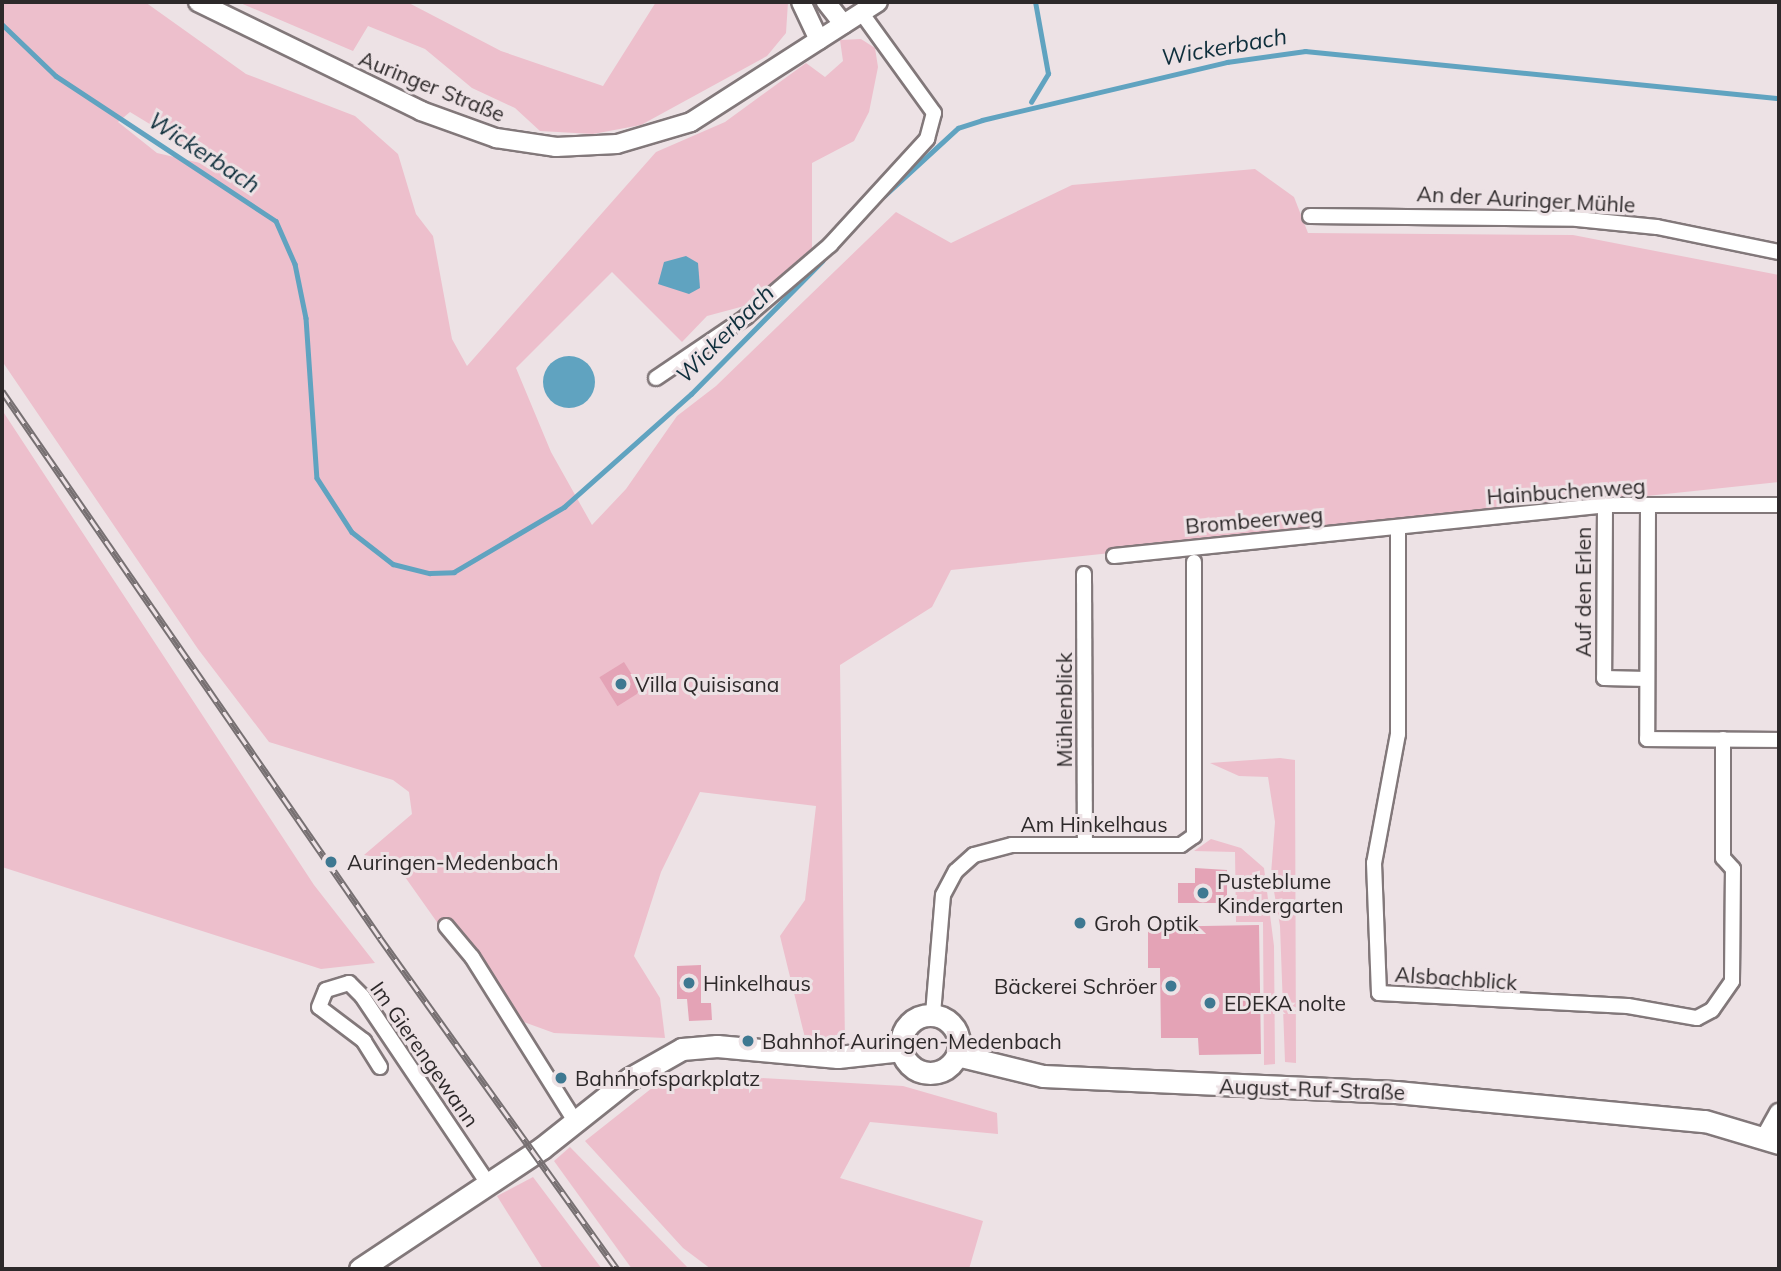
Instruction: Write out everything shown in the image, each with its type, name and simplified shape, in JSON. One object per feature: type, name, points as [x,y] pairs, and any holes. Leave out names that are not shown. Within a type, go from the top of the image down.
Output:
[{"type":"main road","points":[[933,1014],[955,1028],[957,1055],[948,1067],[928,1073],[914,1068],[902,1050],[908,1024],[933,1014]]},
{"type":"main road","points":[[360,1269],[489,1185],[576,1123],[629,1079],[682,1049],[717,1046],[838,1057],[902,1050]]},
{"type":"main road","name":"August-Ruf-Straße","points":[[957,1055],[1043,1076],[1395,1092],[1668,1117],[1715,1123],[1772,1141]]},
{"type":"street","name":"Auringer Straße","points":[[198,2],[421,111],[496,138],[556,148],[617,144],[691,122],[878,2]]},
{"type":"street","points":[[801,2],[819,40]]},
{"type":"street","points":[[827,2],[843,24]]},
{"type":"street","points":[[656,378],[746,317],[830,245],[927,139],[934,113],[861,12]]},
{"type":"street","name":"An der Auringer Mühle","points":[[1310,216],[1577,219],[1657,227],[1779,252]]},
{"type":"street","name":"Hainbuchenweg","points":[[1398,528],[1605,505],[1779,505]]},
{"type":"street","name":"Auf den Erlen","points":[[1605,505],[1604,678],[1647,678]]},
{"type":"street","points":[[1648,505],[1647,739],[1779,740]]},
{"type":"street","name":"Brombeerweg","points":[[1114,556],[1398,528]]},
{"type":"street","name":"Alsbachblick","points":[[1398,528],[1398,734],[1374,863],[1379,993],[1628,1006],[1697,1018],[1712,1010],[1732,981],[1733,869],[1723,858],[1723,739]]},
{"type":"street","name":"Am Hinkelhaus","points":[[933,1014],[940,909],[956,871],[996,846],[1181,845],[1197,829],[1194,562]]},
{"type":"street","name":"Mühlenblick","points":[[1084,574],[1085,845]]},
{"type":"street","points":[[446,926],[472,957],[576,1123]]},
{"type":"street","name":"Im Gierengewann","points":[[380,1067],[364,1041],[319,1014],[326,990],[349,983],[362,996],[489,1185]]},
{"type":"street","points":[[1772,1141],[1779,1113]]},
{"type":"shaded area","points":[[2,2],[145,2],[246,74],[355,116],[398,154],[416,214],[433,236],[452,339],[467,366],[656,152],[725,122],[806,63],[825,77],[843,61],[840,40],[861,39],[875,48],[878,67],[869,112],[854,141],[812,163],[812,248],[748,305],[707,316],[682,342],[612,272],[516,368],[551,452],[592,525],[626,489],[677,416],[716,386],[896,212],[951,243],[1072,185],[1255,169],[1294,197],[1308,233],[1573,235],[1779,275],[1779,482],[951,570],[932,607],[840,665],[845,1045],[807,1046],[780,936],[805,900],[816,806],[700,792],[661,872],[634,956],[660,998],[665,1038],[554,1033],[502,1014],[393,860],[364,855],[412,814],[409,792],[393,780],[269,742],[198,649],[2,361]],"holes":[[[130,112],[222,168],[157,153],[118,122]]]},
{"type":"shaded area","points":[[238,2],[407,2],[501,51],[603,86],[656,2],[788,2],[786,33],[767,56],[641,125],[593,134],[540,131],[515,108],[472,88],[425,49],[368,26],[353,51]]},
{"type":"shaded area","points":[[2,410],[314,885],[375,963],[321,969],[2,867]]},
{"type":"shaded area","points":[[1280,758],[1295,760],[1296,1063],[1285,1062],[1280,926],[1271,874],[1275,822],[1268,777],[1239,776],[1210,763]]},
{"type":"shaded area","points":[[1211,839],[1241,848],[1264,868],[1274,946],[1275,1064],[1264,1065],[1263,922],[1236,922],[1235,852],[1194,851]]},
{"type":"shaded area","points":[[671,1073],[903,1086],[997,1113],[998,1134],[870,1122],[840,1178],[983,1221],[969,1269],[711,1269],[683,1248],[585,1141]]},
{"type":"shaded area","points":[[570,1147],[689,1269],[632,1269],[554,1161]]},
{"type":"shaded area","points":[[533,1177],[602,1269],[543,1269],[497,1196]]},
{"type":"water","points":[[686,256],[698,263],[700,288],[689,294],[658,284],[664,262]]},
{"type":"water","points":[[569,356],[588,363],[595,382],[588,401],[569,408],[550,401],[543,382],[550,363]]},
{"type":"building","name":"Villa Quisisana","points":[[624,662],[642,691],[617,706],[599,677]]},
{"type":"building","name":"Pusteblume Kindergarten","points":[[1195,868],[1227,870],[1227,903],[1178,903],[1178,883],[1195,883]]},
{"type":"building","name":"EDEKA nolte","points":[[1259,925],[1261,1054],[1199,1055],[1198,1038],[1161,1038],[1160,968],[1148,968],[1148,927]]},
{"type":"building","name":"Hinkelhaus","points":[[701,965],[701,1003],[711,1003],[712,1020],[689,1021],[687,999],[677,999],[677,966]]},
{"type":"waterway","points":[[1031,102],[1048,74],[1035,2]]},
{"type":"waterway","name":"Wickerbach","points":[[2,24],[56,76],[276,221],[295,264],[306,318],[317,478],[352,532],[393,564],[430,573],[454,572],[564,507],[691,394],[822,261]]},
{"type":"waterway","name":"Wickerbach","points":[[884,196],[958,128],[1227,62],[1305,51],[1779,98]]},
{"type":"railway","points":[[2,391],[380,938],[617,1269]]},
{"type":"place","name":"Villa Quisisana","points":[[621,684]]},
{"type":"place","name":"Auringen-Medenbach","points":[[331,862]]},
{"type":"place","name":"Pusteblume Kindergarten","points":[[1203,893]]},
{"type":"place","name":"Groh Optik","points":[[1080,923]]},
{"type":"place","name":"Hinkelhaus","points":[[689,983]]},
{"type":"place","name":"Bäckerei Schröer","points":[[1171,986]]},
{"type":"place","name":"EDEKA nolte","points":[[1210,1003]]},
{"type":"place","name":"Bahnhof Auringen-Medenbach","points":[[748,1041]]},
{"type":"place","name":"Bahnhofsparkplatz","points":[[561,1078]]}]
